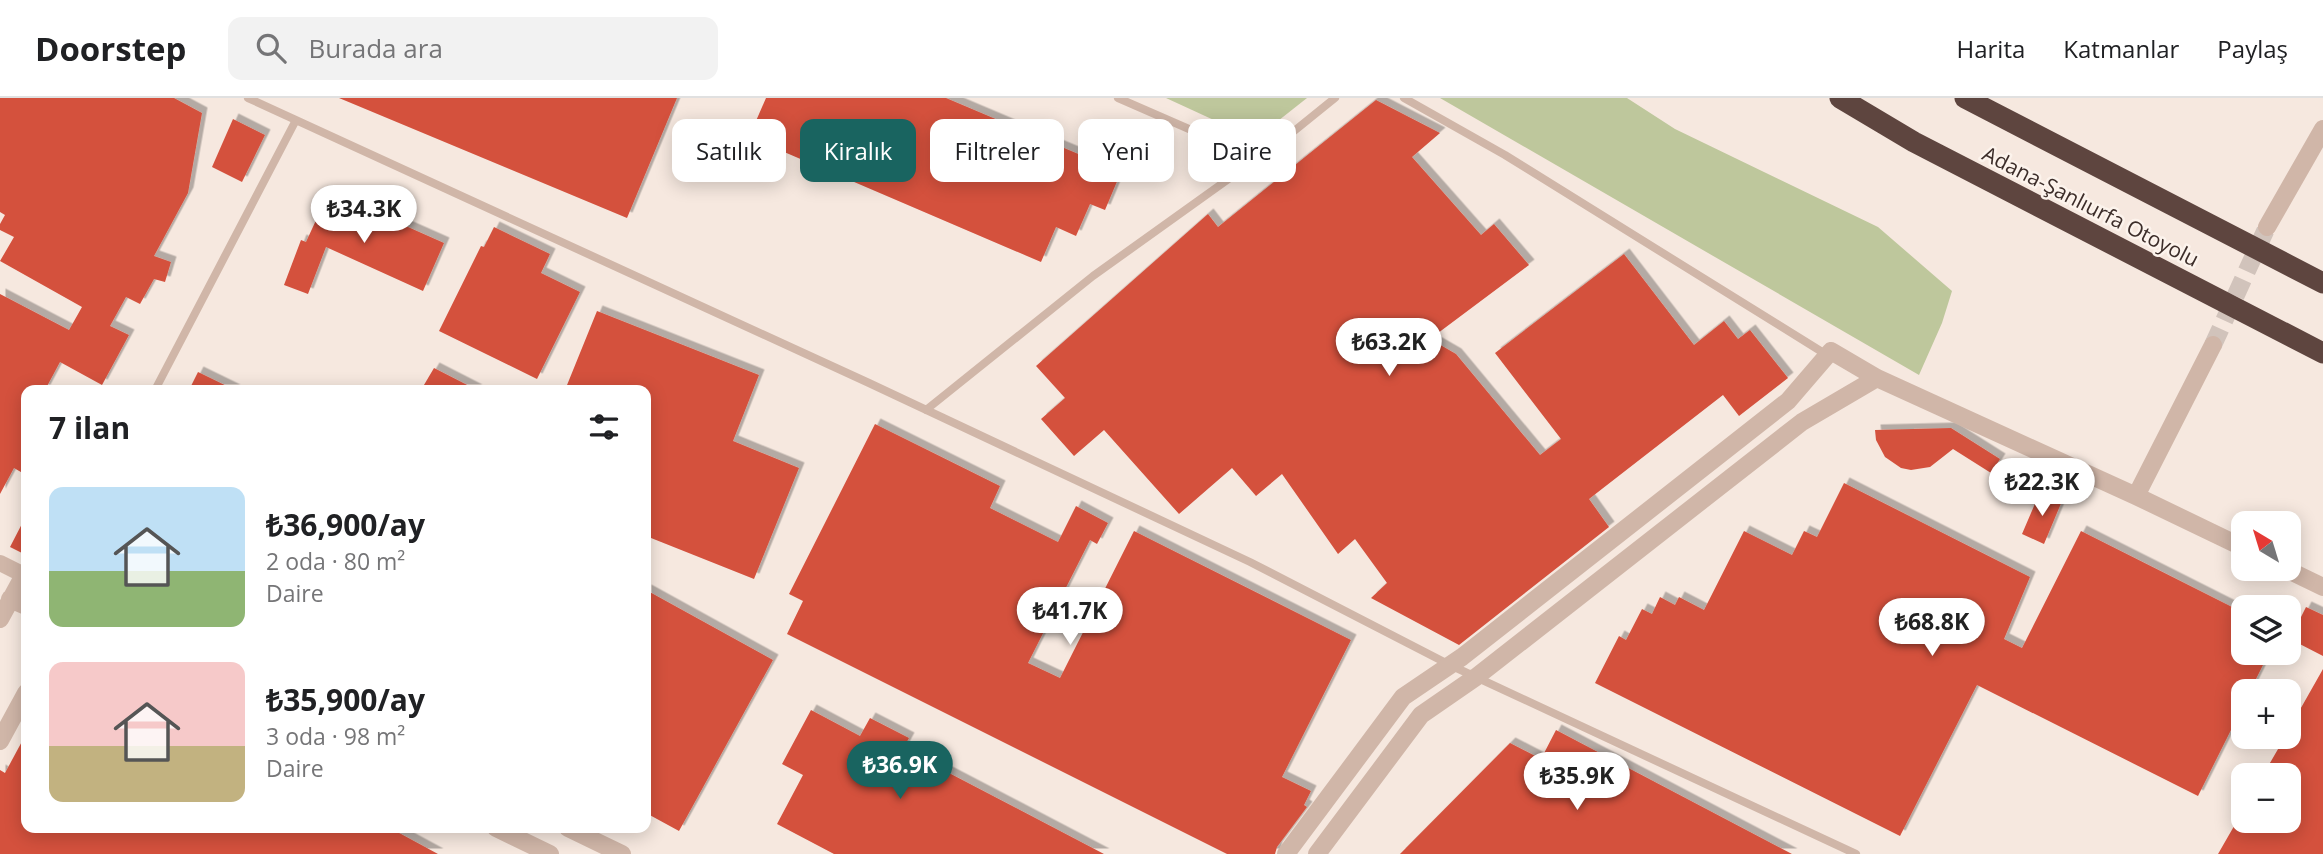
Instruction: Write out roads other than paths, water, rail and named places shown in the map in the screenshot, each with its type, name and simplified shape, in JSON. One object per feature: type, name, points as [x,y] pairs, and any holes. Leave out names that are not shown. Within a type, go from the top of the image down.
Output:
[{"type":"highway","name":"Adana-Şanlıurfa Otoyolu","points":[[1840,98],[1914,142],[2323,354]]},
{"type":"highway","name":"Adana-Şanlıurfa Otoyolu","points":[[1965,98],[2323,283]]},
{"type":"street","points":[[2266,227],[2323,129]]},
{"type":"street","points":[[2136,496],[2213,345]]},
{"type":"street","points":[[1286,854],[1403,697],[1450,665],[1788,401],[1829,353],[1877,378],[2231,542]]},
{"type":"street","points":[[1317,854],[1421,715],[1476,677],[1802,422],[1877,378]]},
{"type":"street","points":[[0,563],[21,574]]},
{"type":"street","points":[[2301,576],[2323,587]]},
{"type":"street","points":[[0,619],[21,583]]},
{"type":"street","points":[[0,741],[21,702]]},
{"type":"street","points":[[506,833],[550,854]]},
{"type":"street","points":[[578,833],[622,854]]},
{"type":"lane","points":[[248,98],[1250,562],[1450,665],[1856,854]]},
{"type":"lane","points":[[1118,98],[1188,129]]},
{"type":"lane","points":[[1296,128],[1335,98]]},
{"type":"lane","points":[[1404,98],[1516,162],[1829,353]]},
{"type":"lane","points":[[158,385],[296,120]]},
{"type":"lane","points":[[926,410],[1093,276],[1223,182]]},
{"type":"tunnel","points":[[2213,345],[2267,227]]}]
